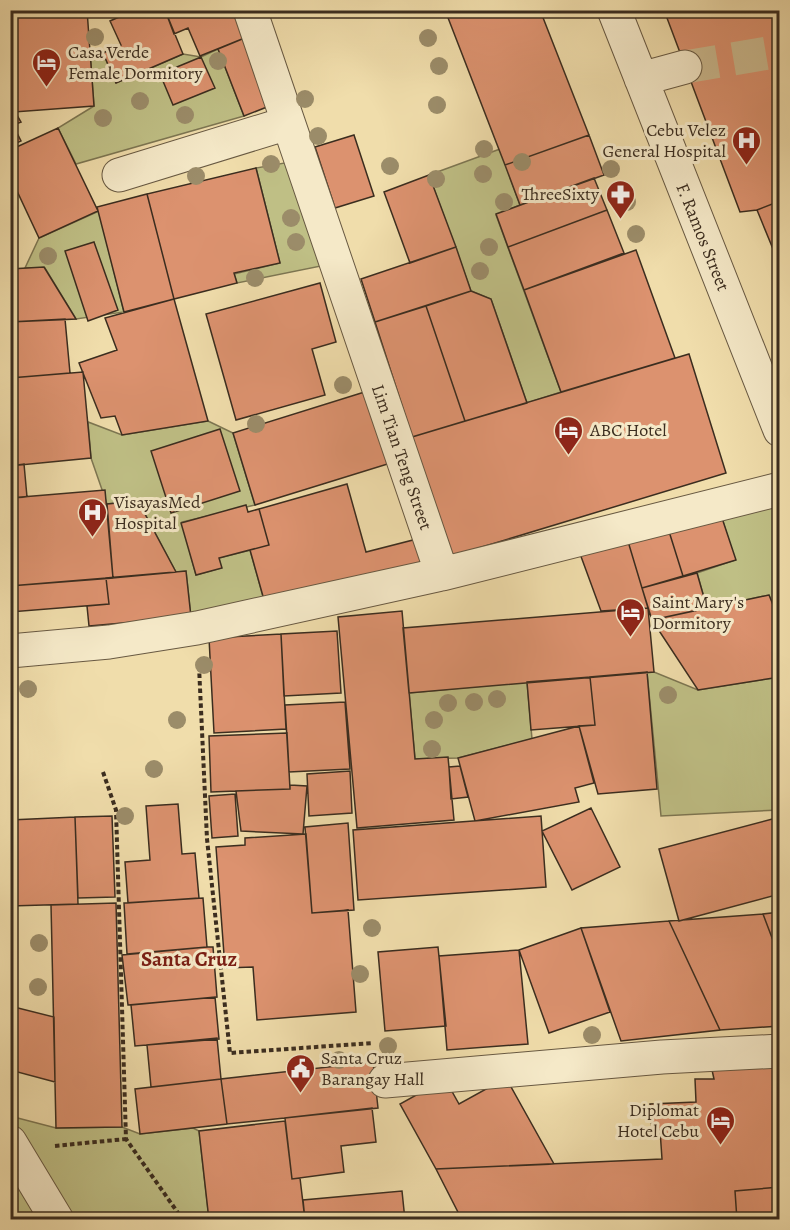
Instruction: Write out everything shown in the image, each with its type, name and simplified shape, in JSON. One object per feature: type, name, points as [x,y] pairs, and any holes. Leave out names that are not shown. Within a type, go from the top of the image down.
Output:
[{"type":"street","name":"Lim Tian Teng Street","points":[[250,10],[442,573]]},
{"type":"street","name":"F. Ramos Street","points":[[614,10],[780,430]]},
{"type":"street","points":[[641,79],[685,68]]},
{"type":"street","points":[[119,175],[288,123]]},
{"type":"street","points":[[10,651],[109,642],[197,628],[442,573],[780,489]]},
{"type":"street","points":[[384,1081],[662,1057],[780,1050]]},
{"type":"street","points":[[10,1142],[57,1220]]},
{"type":"path","points":[[197,628],[207,839],[230,1053],[381,1043],[384,1081]]},
{"type":"path","points":[[103,772],[116,810],[126,1139],[183,1220]]},
{"type":"path","points":[[47,1147],[126,1139]]},
{"type":"green space","points":[[218,49],[244,116],[76,164],[58,128],[94,106],[90,51],[103,53],[116,83],[183,54],[201,57]]},
{"type":"green space","points":[[500,149],[520,205],[496,215],[561,392],[527,403],[491,299],[471,291],[429,175]]},
{"type":"green space","points":[[290,162],[321,266],[237,283],[234,274],[280,263],[256,168]]},
{"type":"green space","points":[[99,211],[124,312],[76,319],[45,268],[25,268],[39,238]]},
{"type":"green space","points":[[208,421],[233,433],[255,505],[182,522],[196,575],[221,568],[219,558],[250,550],[266,607],[191,617],[186,571],[176,572],[138,501],[107,504],[91,458],[88,422],[122,435]]},
{"type":"green space","points":[[779,495],[779,622],[769,595],[707,608],[697,573],[735,560],[719,509]]},
{"type":"green space","points":[[647,672],[654,672],[698,690],[779,677],[779,810],[661,816]]},
{"type":"green space","points":[[527,682],[532,739],[458,758],[415,759],[409,693]]},
{"type":"green space","points":[[10,1116],[56,1128],[122,1127],[140,1134],[193,1128],[199,1131],[209,1219],[11,1219]]},
{"type":"building","points":[[10,10],[87,10],[94,106],[14,112]]},
{"type":"building","points":[[135,10],[165,10],[183,54],[116,83],[103,53],[121,45],[110,21]]},
{"type":"building","points":[[165,10],[236,10],[247,37],[200,56],[188,28],[174,34]]},
{"type":"building","points":[[445,10],[540,10],[589,135],[505,165]]},
{"type":"building","name":"Cebu Velez General Hospital","points":[[664,10],[776,10],[780,21],[780,201],[757,210],[740,212]]},
{"type":"building","points":[[247,37],[272,105],[244,116],[218,49]]},
{"type":"building","points":[[201,57],[215,88],[173,105],[160,74]]},
{"type":"building","points":[[10,103],[21,122],[13,125],[21,141],[10,146]]},
{"type":"building","points":[[58,128],[98,211],[39,238],[10,176],[10,150]]},
{"type":"building","points":[[354,135],[374,196],[335,208],[315,147]]},
{"type":"building","points":[[589,135],[604,175],[520,205],[505,165]]},
{"type":"building","points":[[256,168],[280,263],[234,273],[237,283],[174,299],[147,194]]},
{"type":"building","points":[[429,175],[456,247],[410,263],[384,192]]},
{"type":"building","points":[[594,178],[607,210],[508,247],[496,214]]},
{"type":"building","points":[[10,186],[12,186],[13,265],[10,265]]},
{"type":"building","points":[[147,194],[174,299],[124,312],[97,207]]},
{"type":"building","points":[[780,201],[780,266],[757,210]]},
{"type":"building","points":[[607,210],[624,253],[524,290],[508,247]]},
{"type":"building","points":[[94,242],[118,310],[88,321],[65,251]]},
{"type":"building","points":[[456,247],[471,291],[375,322],[361,279]]},
{"type":"building","points":[[636,250],[675,358],[561,392],[524,290]]},
{"type":"building","points":[[44,267],[76,319],[10,322],[10,269]]},
{"type":"building","points":[[320,283],[336,342],[312,349],[325,395],[236,420],[206,314]]},
{"type":"building","points":[[471,291],[491,299],[527,403],[465,421],[426,306]]},
{"type":"building","points":[[174,299],[208,421],[122,435],[115,416],[101,418],[79,363],[117,350],[105,318]]},
{"type":"building","points":[[426,306],[465,421],[412,437],[375,322]]},
{"type":"building","points":[[65,319],[70,373],[10,378],[10,322]]},
{"type":"building","name":"ABC Hotel","points":[[689,354],[726,473],[449,557],[412,437]]},
{"type":"building","points":[[83,372],[91,458],[10,466],[10,378]]},
{"type":"building","points":[[371,390],[394,462],[255,505],[233,433]]},
{"type":"building","points":[[220,429],[240,491],[171,513],[151,451]]},
{"type":"building","points":[[24,464],[27,497],[10,498],[10,466]]},
{"type":"building","points":[[347,484],[366,552],[417,539],[424,562],[266,607],[250,550],[269,545],[259,509]]},
{"type":"building","points":[[105,490],[113,578],[10,586],[10,498]]},
{"type":"building","points":[[138,501],[176,572],[113,578],[107,504]]},
{"type":"building","points":[[246,505],[248,512],[259,509],[269,545],[219,558],[222,568],[196,575],[181,523]]},
{"type":"building","points":[[719,509],[736,560],[683,576],[667,525]]},
{"type":"building","points":[[667,525],[683,576],[642,588],[627,538]]},
{"type":"building","points":[[627,538],[648,608],[601,611],[579,551]]},
{"type":"building","points":[[186,571],[191,617],[89,626],[87,606],[109,604],[106,578]]},
{"type":"building","points":[[697,573],[707,608],[652,620],[642,588]]},
{"type":"building","points":[[106,578],[109,604],[10,612],[10,586]]},
{"type":"building","points":[[769,595],[780,622],[780,677],[698,690],[652,620]]},
{"type":"building","points":[[648,608],[654,672],[409,693],[403,628]]},
{"type":"building","points":[[402,611],[415,759],[448,757],[454,820],[357,828],[338,617]]},
{"type":"building","points":[[337,631],[341,693],[284,696],[281,634]]},
{"type":"building","points":[[281,634],[286,729],[214,733],[209,638]]},
{"type":"building","points":[[647,672],[657,789],[598,794],[579,726],[595,725],[590,677]]},
{"type":"building","points":[[590,677],[595,725],[531,730],[527,682]]},
{"type":"building","points":[[345,702],[350,769],[289,772],[285,705]]},
{"type":"building","points":[[579,726],[594,783],[575,788],[579,802],[475,821],[458,758]]},
{"type":"building","points":[[287,733],[290,789],[211,792],[209,736]]},
{"type":"building","points":[[460,766],[468,797],[451,799],[449,767]]},
{"type":"building","points":[[350,771],[352,813],[309,816],[307,774]]},
{"type":"building","points":[[290,785],[307,786],[303,834],[241,831],[236,791],[290,789]]},
{"type":"building","points":[[235,794],[238,836],[212,838],[209,796]]},
{"type":"building","points":[[178,804],[182,854],[195,853],[199,898],[128,903],[125,862],[150,860],[146,806]]},
{"type":"building","points":[[591,808],[620,867],[572,890],[542,831]]},
{"type":"building","points":[[112,816],[115,897],[78,898],[75,817]]},
{"type":"building","points":[[541,816],[546,887],[358,900],[353,830]]},
{"type":"building","points":[[75,817],[78,904],[10,906],[10,820]]},
{"type":"building","points":[[780,817],[780,894],[679,921],[659,849]]},
{"type":"building","points":[[348,823],[354,910],[312,913],[305,827]]},
{"type":"building","points":[[306,834],[312,913],[348,910],[356,1012],[257,1020],[253,967],[225,968],[216,847],[245,845],[245,838]]},
{"type":"building","points":[[203,898],[207,947],[127,954],[124,903]]},
{"type":"building","points":[[116,903],[122,1127],[56,1128],[51,905]]},
{"type":"building","points":[[780,912],[780,959],[763,914]]},
{"type":"building","points":[[763,914],[780,959],[780,1026],[720,1030],[669,921]]},
{"type":"building","points":[[669,921],[720,1030],[621,1041],[581,928]]},
{"type":"building","points":[[581,928],[610,1012],[549,1033],[519,950]]},
{"type":"building","points":[[213,947],[217,997],[128,1005],[122,955]]},
{"type":"building","points":[[438,947],[446,1026],[385,1031],[378,952]]},
{"type":"building","points":[[519,950],[528,1044],[447,1050],[439,956]]},
{"type":"building","points":[[215,997],[219,1039],[135,1046],[131,1005]]},
{"type":"building","points":[[10,1006],[54,1017],[55,1082],[10,1070]]},
{"type":"building","points":[[217,1038],[221,1079],[151,1087],[147,1045]]},
{"type":"building","name":"Santa Cruz Barangay Hall","points":[[373,1062],[378,1108],[227,1124],[221,1079]]},
{"type":"building","name":"Diplomat Hotel Cebu","points":[[780,1066],[780,1187],[735,1191],[737,1220],[462,1220],[436,1169],[662,1159],[660,1130],[652,1131],[650,1104],[696,1102],[695,1079],[714,1079],[712,1070]]},
{"type":"building","points":[[506,1078],[554,1164],[436,1169],[400,1104],[445,1079],[459,1104]]},
{"type":"building","points":[[221,1079],[227,1124],[140,1134],[135,1089]]},
{"type":"building","points":[[372,1108],[376,1142],[341,1146],[344,1172],[292,1179],[285,1118]]},
{"type":"building","points":[[285,1121],[292,1179],[300,1178],[305,1220],[209,1220],[199,1131]]},
{"type":"building","points":[[780,1187],[780,1220],[737,1220],[735,1191]]},
{"type":"building","points":[[402,1191],[405,1220],[305,1220],[303,1200]]},
{"type":"tunnel","points":[[685,67],[780,51]]},
{"type":"place","name":"Casa Verde Female Dormitory","points":[[47,88]]},
{"type":"place","name":"Cebu Velez General Hospital","points":[[747,166]]},
{"type":"place","name":"ThreeSixty","points":[[620,220]]},
{"type":"place","name":"ABC Hotel","points":[[569,456]]},
{"type":"place","name":"VisayasMed Hospital","points":[[93,538]]},
{"type":"place","name":"Saint Mary's Dormitory","points":[[631,638]]},
{"type":"place","name":"Santa Cruz Barangay Hall","points":[[300,1094]]},
{"type":"place","name":"Diplomat Hotel Cebu","points":[[720,1146]]},
{"type":"district","name":"Santa Cruz","points":[[189,959]]}]
